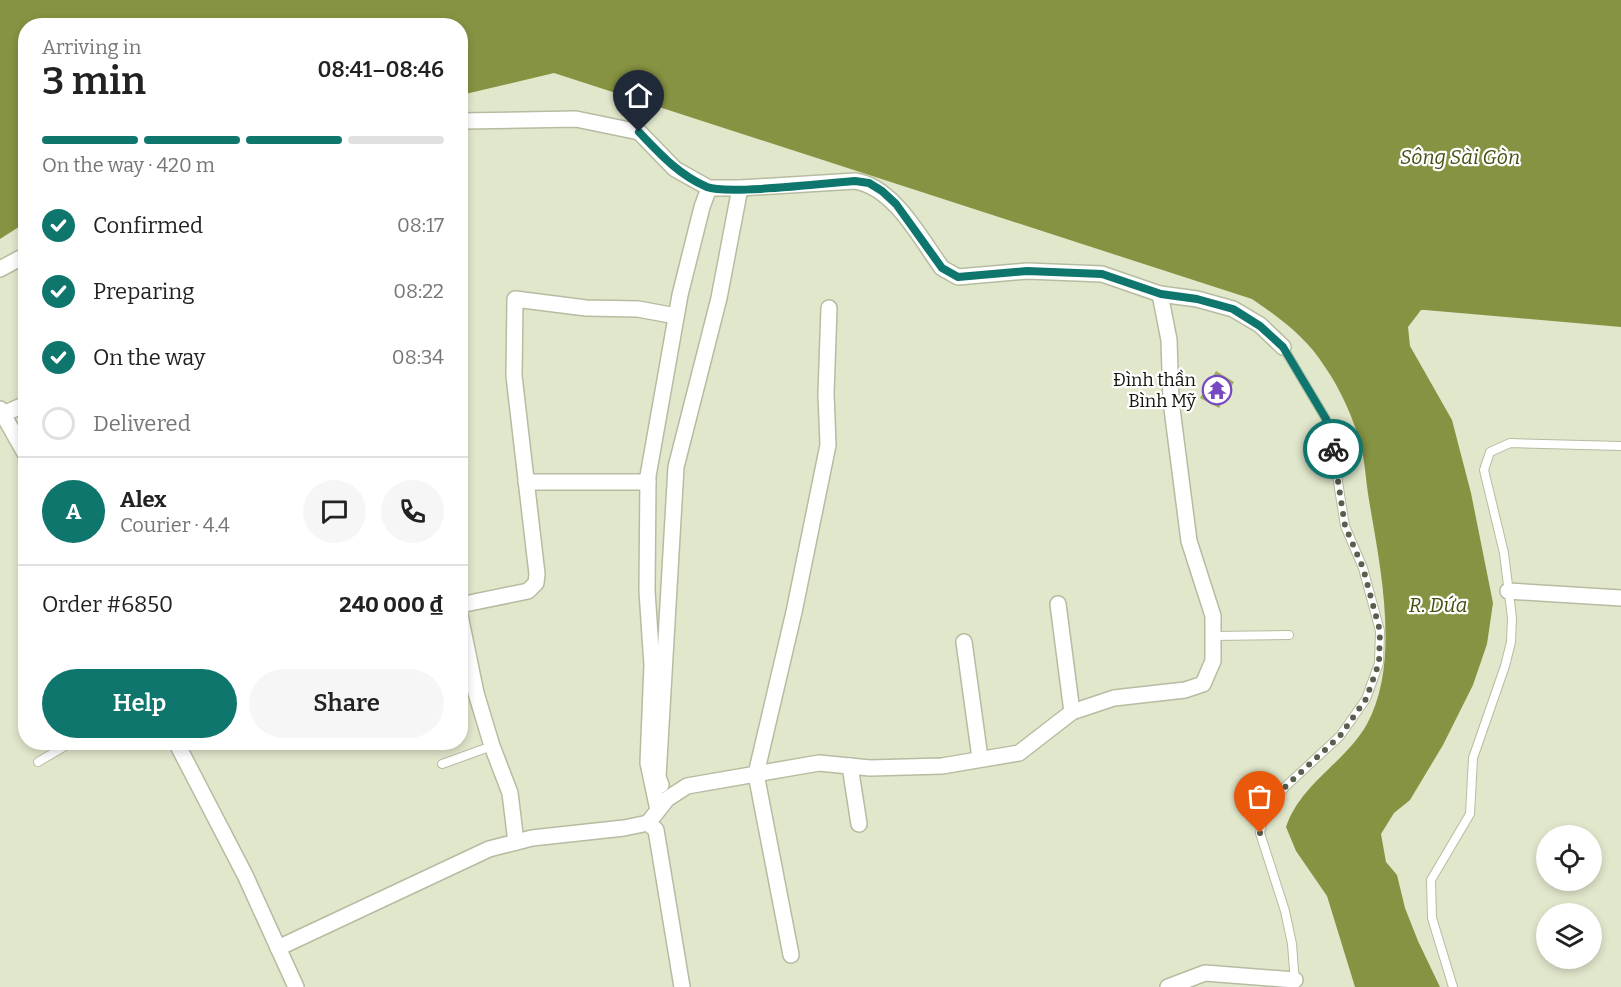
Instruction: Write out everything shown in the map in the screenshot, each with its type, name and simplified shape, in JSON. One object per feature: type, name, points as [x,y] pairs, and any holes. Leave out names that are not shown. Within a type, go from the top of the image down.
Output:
[{"type":"street","points":[[468,121],[576,119],[639,132],[675,169],[709,188],[855,181],[869,183],[896,204],[942,268],[958,277],[1027,271],[1102,274],[1161,294],[1197,299],[1233,309],[1260,326],[1283,347]]},
{"type":"street","points":[[662,804],[648,763],[652,665],[647,591],[648,482],[676,316],[702,207],[709,188]]},
{"type":"street","points":[[662,804],[658,777],[676,467],[720,298],[740,188]]},
{"type":"street","points":[[0,269],[18,259]]},
{"type":"street","points":[[278,948],[489,849],[516,842],[648,823],[662,804],[687,786],[819,763],[870,768],[942,766],[1019,753],[1072,712],[1114,698],[1185,690],[1203,684],[1213,661],[1213,616],[1189,541],[1171,401],[1169,340],[1161,294]]},
{"type":"street","points":[[468,602],[528,591],[536,583],[537,574],[514,376],[515,299],[586,308],[638,309],[676,316]]},
{"type":"street","points":[[791,955],[756,774],[794,612],[828,445],[826,394],[829,308]]},
{"type":"street","points":[[18,407],[2,412],[18,441]]},
{"type":"street","points":[[526,482],[648,482]]},
{"type":"street","points":[[1508,591],[1621,598]]},
{"type":"street","points":[[1058,604],[1072,712]]},
{"type":"street","points":[[964,642],[980,758]]},
{"type":"street","points":[[468,654],[476,693],[510,794],[516,842]]},
{"type":"street","points":[[180,750],[245,875],[296,987]]},
{"type":"street","points":[[850,766],[859,824]]},
{"type":"street","points":[[648,823],[656,830],[678,986]]},
{"type":"street","points":[[1168,987],[1205,973],[1295,983]]},
{"type":"lane","points":[[1283,347],[1326,419],[1345,526],[1363,568],[1380,631],[1379,663],[1366,699],[1340,736],[1286,786],[1269,806],[1263,819],[1260,833],[1285,911],[1292,944],[1295,983]]},
{"type":"lane","points":[[1453,987],[1432,918],[1431,880],[1470,814],[1473,758],[1511,642],[1512,618],[1504,553],[1484,470],[1490,452],[1510,443],[1621,446]]},
{"type":"lane","points":[[1213,636],[1289,635]]},
{"type":"lane","points":[[442,764],[492,746]]},
{"type":"lane","points":[[38,762],[58,750]]},
{"type":"water","name":"Sông Sài Gòn","points":[[0,0],[1621,0],[1621,327],[1421,310],[1408,327],[1410,346],[1452,420],[1471,493],[1493,603],[1487,644],[1473,685],[1443,745],[1410,800],[1394,813],[1381,834],[1386,862],[1397,875],[1405,908],[1440,987],[1355,987],[1327,896],[1296,851],[1286,827],[1293,812],[1312,785],[1358,738],[1367,724],[1377,699],[1383,672],[1385,614],[1362,452],[1350,415],[1331,376],[1310,347],[1283,321],[1252,299],[554,73],[468,93],[468,18],[18,18],[18,227],[0,239]]},
{"type":"building","name":"Đình thần Bình Mỹ","points":[[1216,371],[1234,382],[1219,408],[1200,398]]},
{"type":"way so far","points":[[1260,833],[1269,806],[1286,786],[1340,736],[1366,699],[1379,663],[1380,631],[1363,568],[1345,526],[1333,449]]},
{"type":"place","name":"Đình thần Bình Mỹ","points":[[1217,390]]},
{"type":"route","points":[[639,132],[675,169],[709,188],[731,189],[855,181],[869,183],[896,204],[942,268],[958,277],[982,277],[1027,271],[1102,274],[1161,294],[1197,299],[1233,309],[1260,326],[1283,347],[1298,376],[1326,419],[1333,449]]},
{"type":"water label","name":"R. Dứa","points":[[1438,605]]}]
